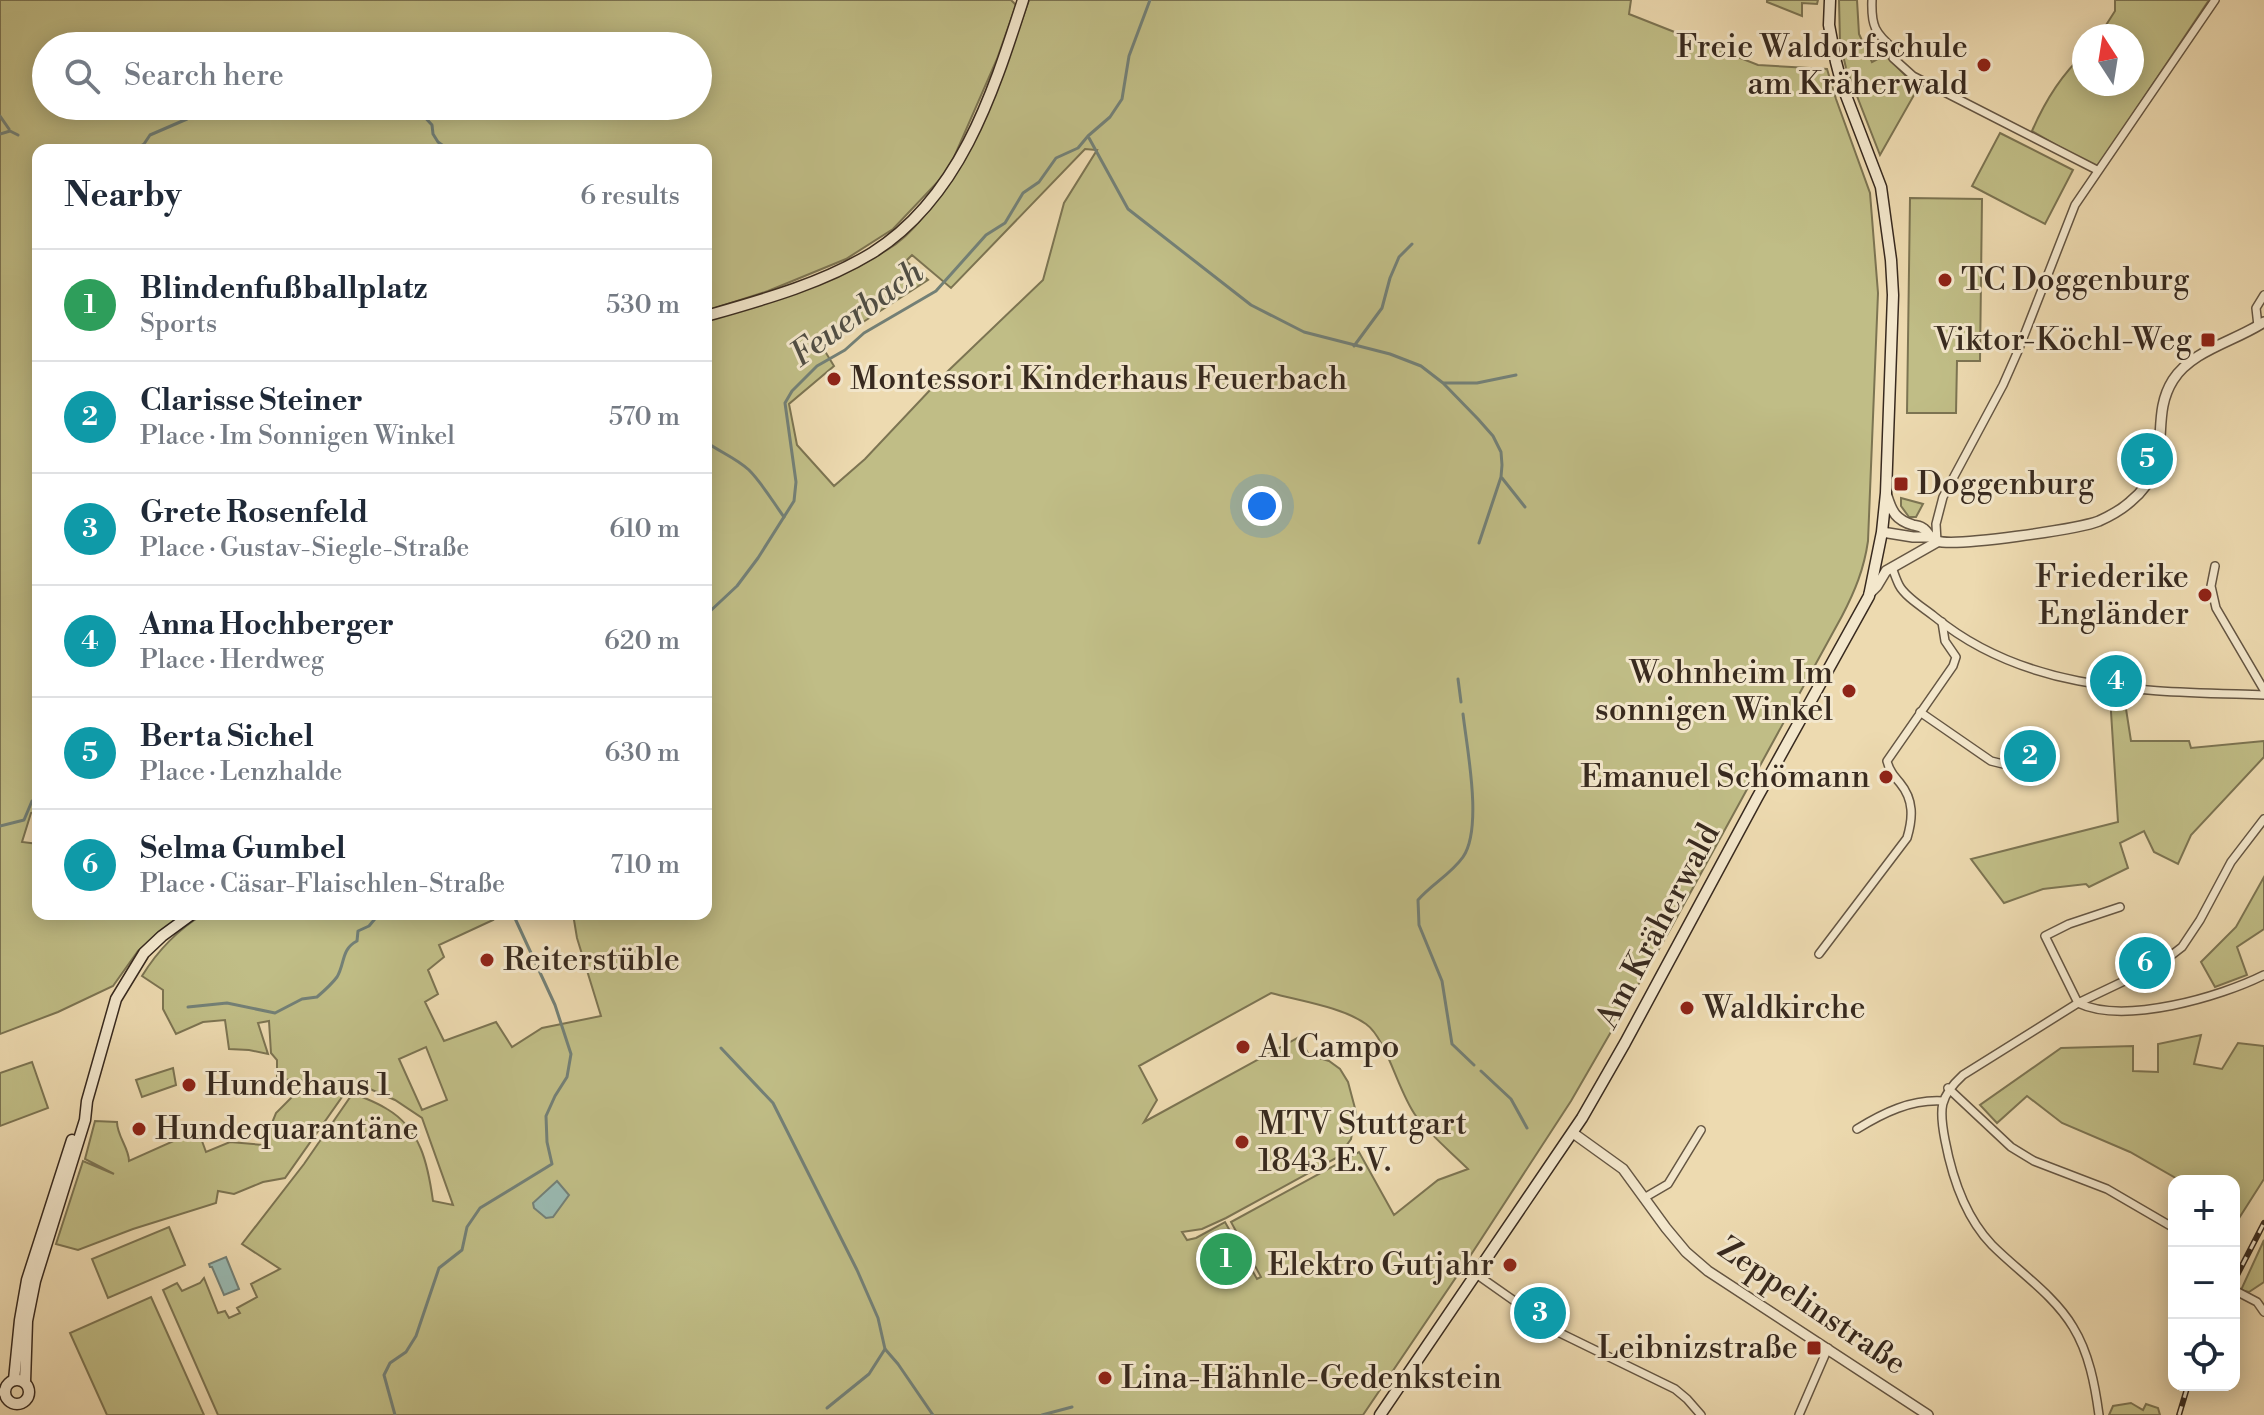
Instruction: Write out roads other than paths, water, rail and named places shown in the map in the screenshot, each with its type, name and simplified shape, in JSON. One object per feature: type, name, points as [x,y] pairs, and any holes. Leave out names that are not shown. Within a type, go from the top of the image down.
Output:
[{"type":"main road","points":[[712,314],[799,287],[840,269],[891,240],[918,215],[944,185],[973,133],[1023,0]]},
{"type":"main road","name":"Am Kräherwald","points":[[1380,1415],[1573,1133],[1869,594],[1878,556],[1886,493],[1893,295],[1888,225],[1881,187],[1842,85],[1829,25],[1830,0]]},
{"type":"main road","points":[[20,1415],[19,1402],[29,1391],[20,1381],[35,1281],[82,1131],[108,1020],[126,980],[144,953],[184,920]]},
{"type":"main road","points":[[20,1381],[8,1384],[3,1392],[8,1399],[19,1402],[29,1415]]},
{"type":"street","points":[[1872,0],[1873,22],[1878,35],[1894,49],[1893,58],[1913,76],[2097,170]]},
{"type":"street","points":[[1869,594],[1882,575],[1933,539],[1943,497],[2003,385],[2075,205],[2215,0]]},
{"type":"street","points":[[1882,532],[1981,541],[2083,526],[2116,513],[2144,489],[2152,475],[2160,453],[2165,397],[2174,378],[2203,354],[2261,324],[2256,308],[2264,295]]},
{"type":"street","points":[[1886,493],[1892,511],[1899,520],[1922,527],[1933,539]]},
{"type":"street","points":[[1878,556],[1882,564],[1892,567]]},
{"type":"street","points":[[2215,566],[2211,586],[2216,608],[2264,692]]},
{"type":"street","points":[[1892,567],[1900,588],[1942,622],[1972,642],[2022,665],[2090,684],[2144,691],[2264,692]]},
{"type":"street","points":[[1819,954],[1907,838],[1912,821],[1911,801],[1887,761],[1953,666],[1956,657],[1945,641],[1942,622]]},
{"type":"street","points":[[1920,712],[1975,753],[1991,761],[2003,764],[2039,761]]},
{"type":"street","points":[[2099,1415],[2087,1357],[2073,1326],[2054,1302],[1990,1242],[1961,1195],[1942,1124],[1943,1101],[1948,1088],[1981,1062],[2078,1003],[2160,964],[2182,947],[2231,862],[2264,819]]},
{"type":"street","points":[[2120,907],[2069,924],[2045,936],[2078,1003],[2093,1010],[2155,1008],[2215,996],[2264,975]]},
{"type":"street","points":[[1948,1088],[2011,1147],[2034,1161],[2107,1189],[2168,1225]]},
{"type":"street","points":[[1857,1129],[1885,1112],[1927,1100],[1943,1101]]},
{"type":"street","points":[[1644,1198],[1668,1184],[1701,1130]]},
{"type":"street","name":"Zeppelinstraße","points":[[1573,1133],[1623,1169],[1686,1252],[1708,1271],[1928,1415]]},
{"type":"street","points":[[1476,1274],[1560,1333],[1675,1389],[1701,1415]]},
{"type":"street","points":[[2240,1293],[2257,1302],[2264,1312]]},
{"type":"street","points":[[1799,1415],[1828,1348]]},
{"type":"water","points":[[557,1181],[569,1195],[553,1217],[546,1218],[534,1208],[533,1203]]},
{"type":"water","points":[[226,1257],[239,1289],[224,1295],[209,1264]]},
{"type":"waterway","name":"Feuerbach","points":[[712,609],[737,586],[794,501],[796,482],[785,403],[792,391],[817,366],[845,350],[864,333],[936,291],[986,235],[1005,223],[1023,193],[1039,182],[1056,158],[1078,148],[1110,117],[1122,99],[1129,56],[1150,0]]},
{"type":"waterway","points":[[0,116],[9,129]]},
{"type":"waterway","points":[[144,144],[150,135],[185,120]]},
{"type":"waterway","points":[[427,120],[441,144]]},
{"type":"waterway","points":[[0,134],[10,131],[18,135]]},
{"type":"waterway","points":[[1089,138],[1128,209],[1251,305],[1304,332],[1390,354],[1421,366],[1443,383],[1478,419],[1493,436],[1501,452],[1502,465],[1501,477],[1479,543]]},
{"type":"waterway","points":[[1354,346],[1382,308],[1399,257],[1412,244]]},
{"type":"waterway","points":[[1444,383],[1477,383],[1516,375]]},
{"type":"waterway","points":[[712,446],[749,470],[784,517]]},
{"type":"waterway","points":[[1502,478],[1525,507]]},
{"type":"waterway","points":[[1458,679],[1461,702]]},
{"type":"waterway","points":[[1463,714],[1473,808],[1469,844],[1458,863],[1418,900],[1419,925],[1442,981],[1452,1044],[1474,1065]]},
{"type":"waterway","points":[[0,826],[24,820],[32,801]]},
{"type":"waterway","points":[[188,1007],[227,1003],[275,1013],[302,999],[317,997],[337,977],[346,952],[357,941],[358,931],[374,920]]},
{"type":"waterway","points":[[395,1415],[384,1375],[390,1363],[406,1352],[416,1336],[439,1268],[462,1250],[467,1227],[480,1208],[552,1164],[546,1116],[567,1077],[571,1054],[555,1005],[516,920]]},
{"type":"waterway","points":[[721,1048],[773,1103],[857,1270],[878,1318],[885,1349],[933,1415]]},
{"type":"waterway","points":[[1481,1071],[1511,1099],[1527,1128]]},
{"type":"waterway","points":[[827,1408],[869,1374],[885,1349]]},
{"type":"waterway","points":[[1042,1415],[1072,1407]]},
{"type":"railway","points":[[2240,1269],[2264,1223]]},
{"type":"railway","points":[[2179,1415],[2186,1391]]},
{"type":"place","name":"Freie Waldorfschule am Kräherwald","points":[[1984,65]]},
{"type":"place","name":"TC Doggenburg","points":[[1945,280]]},
{"type":"place","name":"Viktor-Köchl-Weg","points":[[2208,340]]},
{"type":"place","name":"Montessori Kinderhaus Feuerbach","points":[[834,379]]},
{"type":"place","name":"Berta Sichel","points":[[2147,459]]},
{"type":"place","name":"Doggenburg","points":[[1901,484]]},
{"type":"place","name":"Friederike Engländer","points":[[2205,595]]},
{"type":"place","name":"Anna Hochberger","points":[[2116,681]]},
{"type":"place","name":"Wohnheim Im sonnigen Winkel","points":[[1849,691]]},
{"type":"place","name":"Clarisse Steiner","points":[[2030,756]]},
{"type":"place","name":"Emanuel Schömann","points":[[1886,777]]},
{"type":"place","name":"Reiterstüble","points":[[487,960]]},
{"type":"place","name":"Selma Gumbel","points":[[2145,963]]},
{"type":"place","name":"Waldkirche","points":[[1687,1008]]},
{"type":"place","name":"Al Campo","points":[[1243,1047]]},
{"type":"place","name":"Hundehaus 1","points":[[189,1085]]},
{"type":"place","name":"Hundequarantäne","points":[[139,1129]]},
{"type":"place","name":"MTV Stuttgart 1843 E.V.","points":[[1242,1142]]},
{"type":"place","name":"Blindenfußballplatz","points":[[1226,1259]]},
{"type":"place","name":"Elektro Gutjahr","points":[[1510,1265]]},
{"type":"place","name":"Grete Rosenfeld","points":[[1540,1313]]},
{"type":"place","name":"Leibnizstraße","points":[[1814,1348]]},
{"type":"place","name":"Lina-Hähnle-Gedenkstein","points":[[1105,1378]]}]
